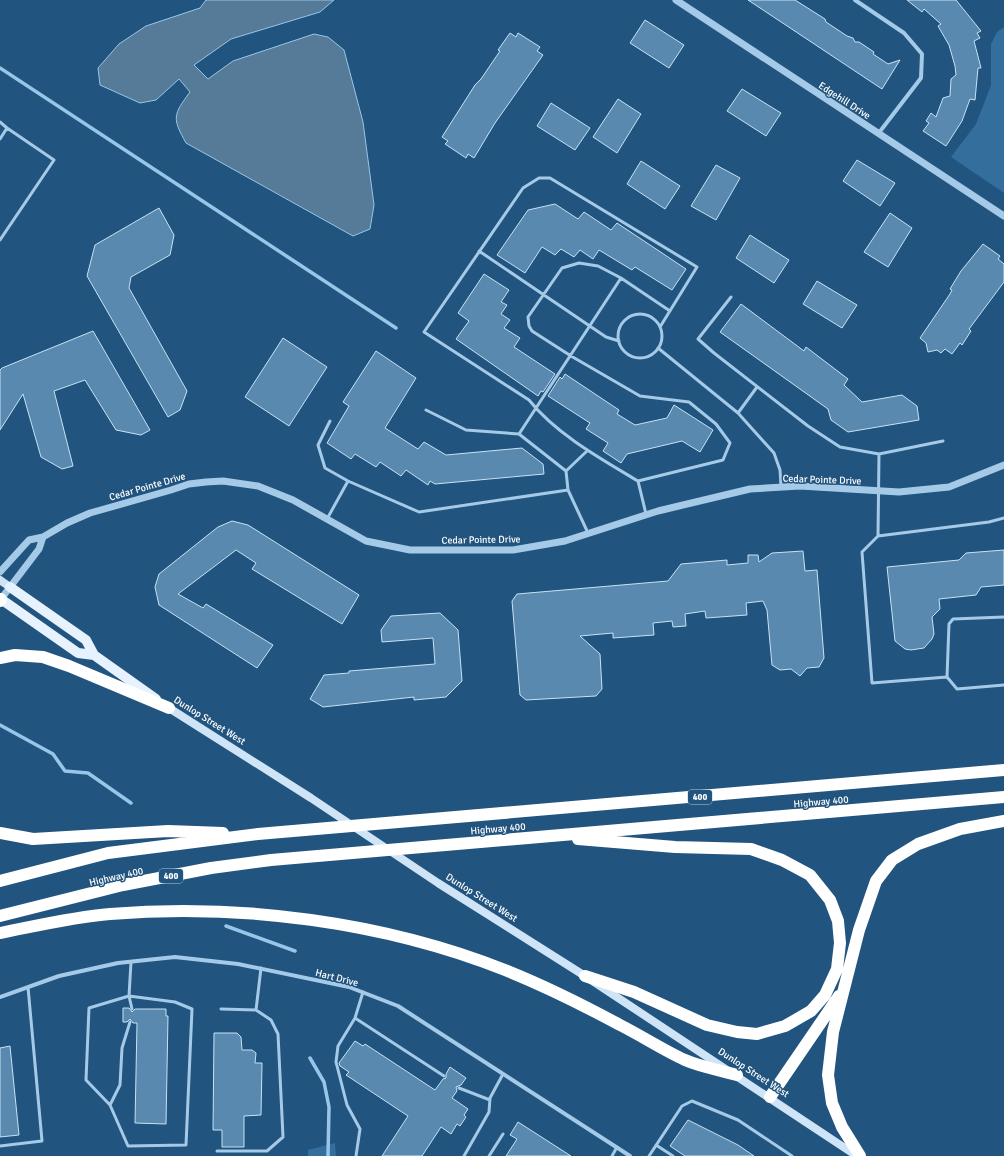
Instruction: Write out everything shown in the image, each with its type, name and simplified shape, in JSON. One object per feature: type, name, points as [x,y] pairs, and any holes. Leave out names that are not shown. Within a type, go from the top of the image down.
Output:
[{"type":"highway","points":[[0,658],[15,655],[42,657],[69,666],[169,708]]},
{"type":"highway","name":"Highway 400","points":[[0,881],[24,873],[108,853],[258,834],[1004,770]]},
{"type":"highway","name":"Highway 400","points":[[0,916],[123,885],[211,868],[337,854],[1004,797]]},
{"type":"highway","points":[[859,1156],[842,1127],[832,1103],[828,1075],[833,1032],[859,930],[876,881],[892,860],[918,844],[960,829],[1004,821]]},
{"type":"highway","points":[[0,832],[33,839],[168,831],[258,834]]},
{"type":"highway","points":[[543,836],[675,847],[751,849],[782,860],[810,874],[830,900],[838,921],[840,943],[837,969],[825,995],[811,1011],[785,1026],[756,1034],[737,1032],[707,1025],[634,992],[585,976]]},
{"type":"highway","points":[[0,934],[67,920],[109,914],[158,911],[246,912],[349,927],[392,935],[454,952],[505,970],[582,1004],[686,1060],[737,1075]]},
{"type":"highway","points":[[770,1097],[845,987]]},
{"type":"main road","name":"Dunlop Street West","points":[[0,580],[86,640],[94,655],[169,708],[311,798],[438,883],[585,976],[859,1156]]},
{"type":"main road","name":"Dunlop Street West","points":[[0,599],[78,653],[94,655]]},
{"type":"street","name":"Edgehill Drive","points":[[676,0],[686,3],[878,134],[1004,216]]},
{"type":"street","points":[[855,0],[904,33],[922,54],[921,78],[878,134]]},
{"type":"street","name":"Cedar Pointe Drive","points":[[0,572],[29,540],[43,537],[67,523],[90,513],[190,484],[223,481],[258,486],[293,500],[366,541],[410,550],[513,550],[565,541],[646,514],[750,488],[800,486],[899,492],[949,487],[1004,465]]},
{"type":"street","points":[[0,599],[39,549],[43,537]]},
{"type":"street","name":"Hart Drive","points":[[0,996],[59,976],[131,962],[175,957],[261,968],[363,992],[398,1006],[630,1156]]},
{"type":"lane","points":[[0,122],[54,160],[0,240]]},
{"type":"lane","points":[[0,139],[7,128]]},
{"type":"lane","points":[[660,327],[670,311],[697,267],[550,178],[539,178],[523,188],[424,332],[529,400],[536,409],[587,452],[638,481],[723,460],[730,443],[716,424],[689,402],[640,396],[570,356],[532,331],[528,326],[528,317],[562,268],[579,263],[598,266],[621,278],[670,311]]},
{"type":"lane","points":[[480,251],[606,337],[619,341]]},
{"type":"lane","points":[[519,434],[621,278]]},
{"type":"lane","points":[[731,297],[698,339],[808,426],[840,447],[879,454],[943,441]]},
{"type":"lane","points":[[644,314],[650,317],[660,327],[662,334],[658,348],[647,357],[640,358],[627,353],[619,341],[620,327],[630,317],[644,314]]},
{"type":"lane","points":[[658,348],[738,413],[774,452],[780,470],[782,487]]},
{"type":"lane","points":[[738,413],[757,387]]},
{"type":"lane","points":[[426,410],[466,430],[519,434],[566,471],[568,490],[588,533]]},
{"type":"lane","points":[[330,421],[318,445],[325,468],[348,481],[419,512],[568,490]]},
{"type":"lane","points":[[566,471],[587,452]]},
{"type":"lane","points":[[878,536],[880,491],[879,454]]},
{"type":"lane","points":[[327,519],[348,481]]},
{"type":"lane","points":[[638,481],[646,514]]},
{"type":"lane","points":[[946,677],[872,683],[862,552],[878,536],[989,522],[1004,518]]},
{"type":"lane","points":[[1004,616],[953,619],[948,624],[946,677],[957,689],[1004,685]]},
{"type":"lane","points":[[131,962],[129,996],[132,1009]]},
{"type":"lane","points":[[256,1010],[261,968]]},
{"type":"lane","points":[[0,1146],[42,1141],[28,987]]},
{"type":"lane","points":[[356,1156],[360,1129],[347,1105],[336,1062],[338,1046],[354,1018],[363,992]]},
{"type":"lane","points":[[129,996],[175,1002],[192,1009],[186,1145],[128,1146],[110,1105],[86,1080],[89,1008],[129,996]]},
{"type":"lane","points":[[217,1151],[267,1151],[283,1137],[278,1034],[271,1020],[256,1010],[221,1009]]},
{"type":"lane","points":[[354,1018],[444,1076]]},
{"type":"lane","points":[[110,1105],[120,1085],[122,1048],[130,1022]]},
{"type":"lane","points":[[464,1156],[489,1112],[490,1100],[503,1074]]},
{"type":"lane","points":[[459,1088],[490,1100]]},
{"type":"lane","points":[[649,1156],[682,1106],[692,1101],[738,1120],[792,1156]]},
{"type":"lane","points":[[489,1156],[503,1134]]},
{"type":"lane","points":[[656,1145],[673,1156]]},
{"type":"lane","points":[[612,1156],[617,1147]]},
{"type":"lane","points":[[267,1151],[267,1156]]},
{"type":"shaded area","points":[[206,0],[334,0],[320,12],[231,39],[194,65],[208,79],[233,61],[314,34],[328,37],[344,50],[363,122],[374,205],[370,229],[353,236],[186,143],[178,128],[176,117],[180,106],[190,92],[179,79],[156,100],[140,103],[100,85],[98,68],[119,44],[146,26],[200,8]]},
{"type":"shaded area","points":[[1004,27],[1004,193],[951,157],[976,124],[991,85],[991,44],[997,32]]},
{"type":"shaded area","points":[[335,1143],[336,1156],[308,1156],[308,1150]]},
{"type":"building","points":[[748,0],[795,0],[825,19],[826,22],[847,36],[853,38],[855,42],[859,42],[874,52],[873,54],[888,64],[900,60],[882,89]]},
{"type":"building","points":[[907,0],[956,0],[981,31],[977,33],[980,38],[974,41],[981,68],[978,68],[975,100],[970,99],[962,121],[946,146],[923,131],[929,123],[926,121],[931,113],[936,117],[943,98],[950,96],[951,79],[956,75],[955,66],[949,45],[938,26],[941,24],[924,9],[922,12]]},
{"type":"building","points":[[645,20],[684,45],[669,68],[630,43]]},
{"type":"building","points":[[510,33],[516,37],[518,33],[540,47],[537,51],[543,55],[495,123],[474,158],[468,154],[466,158],[445,144],[448,141],[442,137],[475,85],[481,79],[500,51],[498,50]]},
{"type":"building","points":[[742,89],[781,113],[766,136],[727,111]]},
{"type":"building","points":[[618,99],[641,114],[617,153],[593,137]]},
{"type":"building","points":[[551,103],[590,128],[575,150],[537,126]]},
{"type":"building","points":[[857,160],[895,183],[880,206],[843,181]]},
{"type":"building","points":[[641,161],[680,186],[665,209],[627,184]]},
{"type":"building","points":[[716,165],[740,178],[716,220],[691,206]]},
{"type":"building","points":[[555,204],[578,219],[584,212],[611,230],[617,223],[686,269],[672,290],[635,267],[632,270],[599,250],[593,259],[580,250],[574,257],[561,249],[555,255],[542,247],[525,273],[497,255],[528,210]]},
{"type":"building","points":[[159,208],[174,235],[170,255],[131,277],[129,288],[187,391],[180,410],[168,417],[87,276],[95,245]]},
{"type":"building","points":[[890,213],[912,228],[888,267],[864,252]]},
{"type":"building","points":[[750,235],[789,260],[774,283],[736,258]]},
{"type":"building","points":[[983,244],[1000,256],[998,259],[1004,264],[1004,282],[969,329],[971,331],[962,345],[960,343],[952,354],[945,349],[941,353],[937,350],[928,352],[926,343],[920,338],[950,294],[952,290],[950,289],[961,271]]},
{"type":"building","points":[[484,274],[509,290],[501,302],[507,305],[501,314],[510,320],[504,328],[520,338],[514,347],[555,374],[543,392],[541,391],[538,396],[456,339],[469,321],[458,313]]},
{"type":"building","points":[[817,281],[857,305],[842,328],[803,304]]},
{"type":"building","points":[[741,304],[804,351],[806,347],[848,379],[844,385],[862,402],[902,395],[917,406],[919,420],[848,432],[831,420],[828,409],[720,332]]},
{"type":"building","points":[[93,331],[150,430],[141,435],[116,430],[85,380],[54,391],[73,466],[62,469],[41,457],[23,394],[0,430],[0,370]]},
{"type":"building","points":[[283,338],[327,367],[289,426],[245,397]]},
{"type":"building","points":[[376,351],[416,378],[385,428],[418,449],[424,442],[446,455],[522,448],[543,464],[544,474],[435,484],[430,481],[428,485],[406,470],[401,476],[380,462],[376,467],[355,454],[351,459],[327,443],[349,406],[343,402]]},
{"type":"building","points":[[565,374],[619,410],[617,414],[635,425],[667,418],[674,405],[713,430],[700,452],[682,441],[627,454],[621,463],[603,451],[608,443],[586,429],[590,423],[548,396],[560,377],[562,379]]},
{"type":"building","points":[[232,521],[248,525],[359,595],[342,624],[252,569],[256,563],[236,550],[178,594],[203,608],[206,604],[273,645],[257,668],[159,605],[155,587],[159,574],[218,527]]},
{"type":"building","points":[[1004,550],[1004,585],[981,587],[976,595],[939,599],[940,609],[932,617],[934,634],[932,639],[924,648],[911,650],[905,649],[895,641],[887,567],[959,560],[966,553]]},
{"type":"building","points":[[803,551],[805,571],[817,570],[824,658],[819,667],[807,668],[800,676],[791,669],[780,670],[772,665],[767,610],[763,601],[746,603],[747,615],[706,618],[705,611],[685,614],[686,626],[673,627],[672,621],[653,623],[654,635],[613,638],[613,633],[580,636],[600,654],[602,689],[596,696],[526,700],[520,695],[512,601],[517,594],[668,581],[681,564],[727,560],[727,565],[748,563],[748,555],[758,555],[759,562],[772,553]]},
{"type":"building","points":[[440,613],[458,630],[462,681],[446,697],[414,700],[414,697],[323,707],[310,699],[324,675],[349,673],[349,671],[435,664],[433,638],[382,642],[381,630],[391,616]]},
{"type":"building","points":[[123,1008],[129,1008],[132,1012],[135,1009],[166,1009],[166,1016],[168,1016],[166,1124],[135,1123],[137,1023],[133,1023],[130,1019],[127,1022],[123,1022]]},
{"type":"building","points":[[214,1033],[237,1033],[241,1037],[242,1050],[252,1050],[256,1053],[255,1063],[262,1063],[261,1115],[244,1116],[244,1147],[222,1147],[222,1130],[213,1130]]},
{"type":"building","points":[[355,1041],[363,1046],[365,1044],[435,1090],[443,1079],[446,1078],[446,1074],[450,1067],[466,1078],[461,1085],[456,1087],[457,1091],[452,1098],[468,1109],[464,1115],[466,1117],[460,1126],[457,1124],[451,1134],[441,1127],[422,1156],[382,1156],[408,1116],[346,1075],[349,1072],[340,1066],[339,1063]]},
{"type":"building","points":[[10,1046],[19,1135],[0,1137],[0,1048]]},
{"type":"building","points":[[688,1120],[738,1145],[754,1156],[685,1156],[670,1146]]},
{"type":"building","points":[[518,1122],[571,1156],[506,1156],[517,1139],[510,1135]]},
{"type":"waterway","points":[[0,68],[396,328]]},
{"type":"waterway","points":[[0,725],[53,754],[65,771],[88,773],[131,803]]},
{"type":"waterway","points":[[226,926],[295,951]]},
{"type":"waterway","points":[[310,1058],[324,1082],[329,1107],[328,1156]]}]
